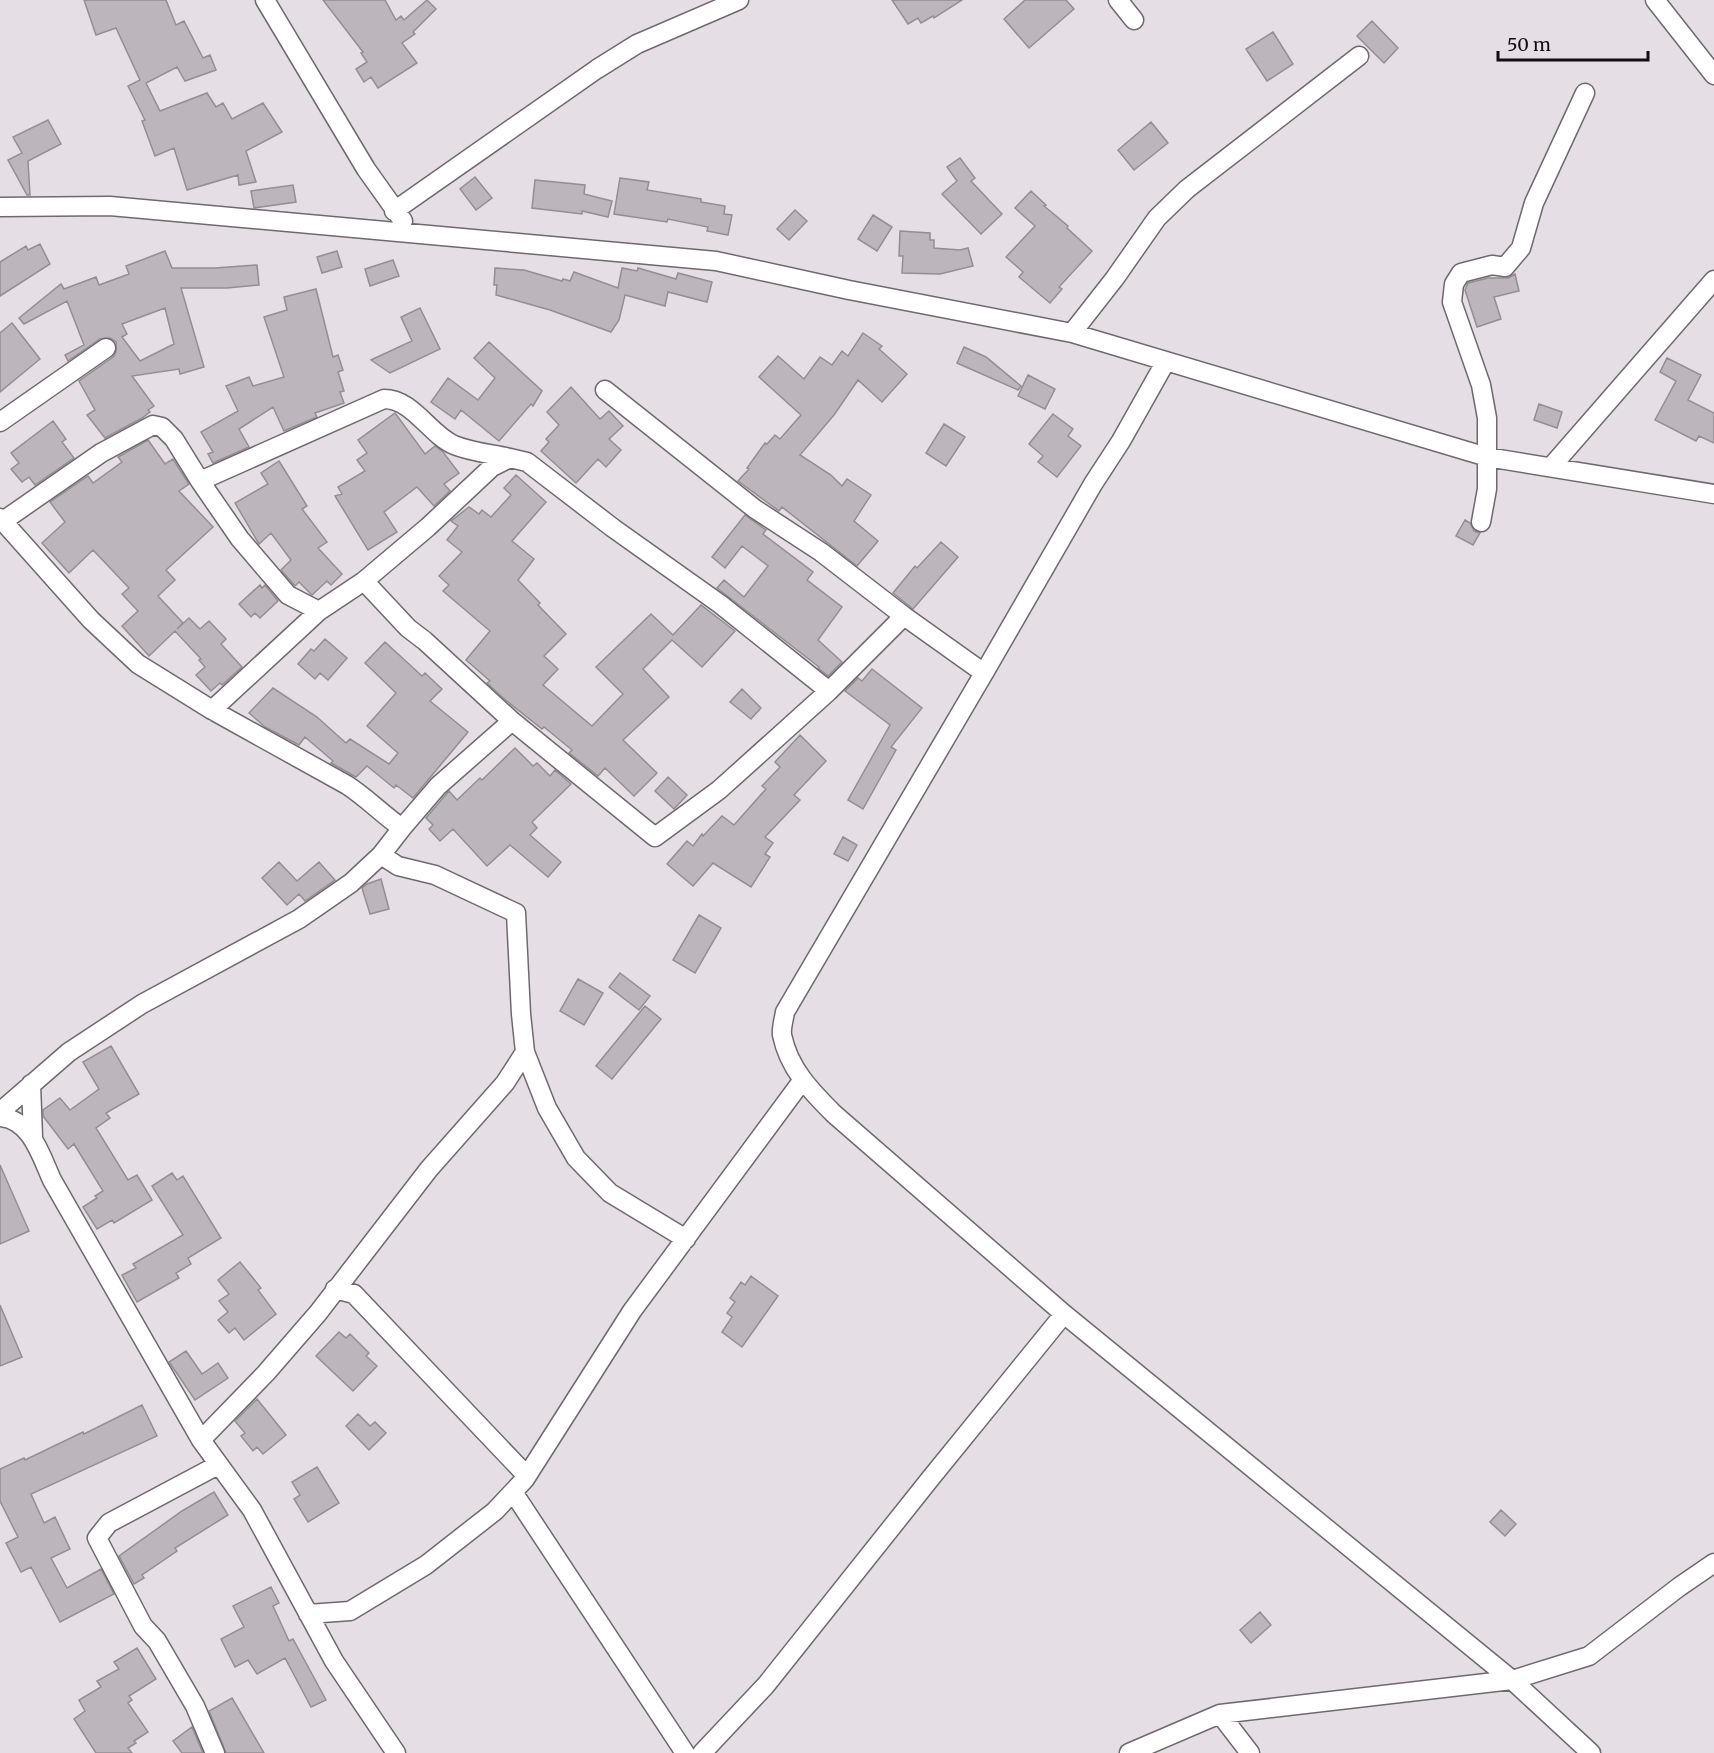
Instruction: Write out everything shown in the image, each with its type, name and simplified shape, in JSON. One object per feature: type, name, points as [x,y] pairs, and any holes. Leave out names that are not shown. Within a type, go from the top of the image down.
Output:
[{"type":"street","points":[[265,0],[366,170],[394,211],[413,233]]},
{"type":"street","points":[[394,211],[597,69],[637,44],[739,0]]},
{"type":"street","points":[[1118,0],[1134,20]]},
{"type":"street","points":[[1655,0],[1714,75]]},
{"type":"street","points":[[1072,333],[1115,278],[1157,218],[1195,183],[1359,56]]},
{"type":"street","points":[[1481,522],[1487,489],[1487,418],[1483,396],[1452,302],[1454,284],[1461,273],[1492,265],[1505,267],[1521,248],[1534,203],[1585,93]]},
{"type":"street","points":[[0,207],[110,206],[716,261],[849,290],[1072,333],[1487,457],[1714,494]]},
{"type":"street","points":[[1551,467],[1714,280]]},
{"type":"street","points":[[0,422],[106,348]]},
{"type":"street","points":[[1166,361],[785,1012],[782,1033],[802,1081],[834,1114],[1064,1314],[1512,1680],[1591,1753]]},
{"type":"street","points":[[605,390],[755,509],[821,552],[904,616],[984,673]]},
{"type":"street","points":[[200,481],[384,399],[393,399],[454,445],[527,462],[613,528],[720,604],[829,691]]},
{"type":"street","points":[[319,611],[288,595],[240,539],[174,439],[162,427],[153,425],[101,453],[1,520],[91,620],[138,664],[212,710],[347,785],[402,828]]},
{"type":"street","points":[[212,710],[319,611],[364,581],[492,467],[510,459]]},
{"type":"street","points":[[364,581],[408,628],[425,640],[512,721],[655,837],[718,790],[829,691],[904,616]]},
{"type":"street","points":[[0,1112],[69,1052],[142,1004],[299,919],[351,883],[381,855],[438,786],[512,721]]},
{"type":"street","points":[[381,855],[398,866],[435,875],[516,913],[525,1052],[547,1108],[576,1158],[610,1193],[686,1239]]},
{"type":"street","points":[[201,1440],[266,1373],[318,1313],[429,1169],[505,1083],[525,1052]]},
{"type":"street","points":[[308,1614],[350,1611],[426,1564],[495,1511],[513,1492],[527,1476],[632,1311],[802,1081]]},
{"type":"street","points":[[31,1084],[33,1137],[52,1180],[201,1440],[252,1510],[334,1661],[396,1753]]},
{"type":"street","points":[[0,1117],[15,1122],[33,1137]]},
{"type":"street","points":[[335,1289],[354,1294],[527,1476]]},
{"type":"street","points":[[702,1753],[766,1685],[1064,1314]]},
{"type":"street","points":[[215,1753],[195,1706],[157,1641],[143,1626],[97,1538],[109,1523],[218,1465]]},
{"type":"street","points":[[513,1492],[685,1753]]},
{"type":"street","points":[[1129,1753],[1220,1714],[1512,1680],[1589,1656],[1714,1563]]},
{"type":"street","points":[[1220,1714],[1250,1753]]},
{"type":"building","points":[[84,0],[166,0],[176,25],[184,21],[203,58],[210,55],[216,70],[185,81],[177,67],[146,83],[160,111],[207,93],[216,107],[223,103],[232,119],[263,103],[282,132],[246,151],[256,182],[239,185],[238,175],[187,190],[174,148],[155,156],[142,121],[145,120],[128,86],[140,80],[116,28],[96,35]]},
{"type":"building","points":[[323,0],[385,0],[396,20],[401,16],[404,20],[427,0],[436,9],[413,32],[415,34],[402,43],[417,63],[378,88],[371,77],[364,82],[356,69],[367,62],[361,53],[363,52]]},
{"type":"building","points":[[892,0],[962,0],[934,18],[933,16],[921,23],[918,18],[908,24]]},
{"type":"building","points":[[1025,0],[1066,0],[1074,9],[1029,48],[1004,19]]},
{"type":"building","points":[[1372,21],[1398,48],[1384,63],[1357,36]]},
{"type":"building","points":[[1273,32],[1293,64],[1267,81],[1246,49]]},
{"type":"building","points":[[48,120],[61,144],[28,161],[30,195],[27,195],[8,160],[22,153],[13,137]]},
{"type":"building","points":[[1151,122],[1168,143],[1134,170],[1118,150]]},
{"type":"building","points":[[960,158],[975,178],[971,181],[1002,214],[981,234],[942,194],[957,181],[947,167]]},
{"type":"building","points":[[475,177],[492,198],[476,210],[460,189]]},
{"type":"building","points":[[620,178],[649,182],[647,190],[701,199],[701,202],[725,206],[724,214],[732,215],[728,235],[707,231],[708,227],[668,219],[667,222],[614,214]]},
{"type":"building","points":[[535,180],[585,185],[584,194],[612,201],[608,217],[582,211],[582,214],[532,208]]},
{"type":"building","points":[[293,185],[296,202],[254,208],[251,191]]},
{"type":"building","points":[[1031,191],[1092,251],[1059,287],[1062,289],[1050,303],[1019,277],[1023,272],[1006,257],[1035,226],[1015,208]]},
{"type":"building","points":[[795,210],[807,221],[789,240],[777,229]]},
{"type":"building","points":[[873,215],[892,227],[877,251],[858,239]]},
{"type":"building","points":[[900,231],[930,233],[930,240],[934,240],[934,248],[960,250],[968,248],[973,266],[940,274],[902,273],[903,256],[899,256]]},
{"type":"building","points":[[40,244],[50,264],[0,296],[0,262],[26,246],[28,250]]},
{"type":"building","points":[[165,251],[172,268],[257,265],[259,285],[181,288],[204,367],[180,374],[179,369],[132,376],[154,406],[142,418],[105,438],[87,415],[95,410],[79,381],[113,357],[116,352],[116,342],[110,338],[100,339],[68,361],[65,355],[84,345],[67,301],[24,324],[19,318],[61,284],[64,289],[96,277],[99,285],[129,274],[126,266]],"holes":[[[165,308],[174,344],[140,361],[122,337],[127,334],[122,324]]]},
{"type":"building","points":[[337,251],[342,267],[322,273],[317,257]]},
{"type":"building","points":[[393,260],[399,276],[370,286],[365,269]]},
{"type":"building","points":[[495,268],[524,270],[562,281],[563,279],[570,281],[574,272],[618,288],[622,268],[637,271],[638,268],[676,279],[678,273],[712,282],[707,302],[668,292],[665,306],[625,295],[619,320],[611,332],[550,310],[496,295]]},
{"type":"building","points":[[1515,274],[1519,291],[1494,297],[1501,319],[1477,327],[1465,290],[1468,283],[1488,278],[1508,278]]},
{"type":"building","points":[[316,289],[333,357],[338,355],[343,370],[338,372],[344,391],[340,392],[344,403],[315,413],[317,417],[284,431],[273,407],[239,429],[249,447],[213,463],[208,454],[213,452],[201,432],[238,411],[226,386],[249,377],[253,386],[284,377],[264,317],[287,310],[284,297]]},
{"type":"building","points":[[420,308],[440,349],[390,373],[371,360],[412,341],[401,317]]},
{"type":"building","points":[[12,323],[40,359],[0,392],[0,333]]},
{"type":"building","points":[[863,333],[882,346],[879,349],[907,374],[882,402],[858,380],[834,415],[800,455],[831,475],[842,486],[847,479],[871,495],[854,521],[878,541],[857,566],[782,507],[779,511],[738,481],[749,469],[747,468],[765,443],[767,444],[775,435],[780,439],[801,415],[759,377],[778,356],[804,379],[820,357],[832,365],[842,351],[848,356]]},
{"type":"building","points":[[489,342],[542,391],[533,406],[531,404],[499,441],[461,410],[455,419],[431,402],[448,378],[478,400],[495,378],[474,358]]},
{"type":"building","points":[[964,347],[986,357],[1021,386],[1018,390],[957,363]]},
{"type":"building","points":[[1667,358],[1701,375],[1688,400],[1714,413],[1714,443],[1699,436],[1696,441],[1655,420],[1676,381],[1660,372]]},
{"type":"building","points":[[1028,375],[1055,389],[1045,409],[1018,396]]},
{"type":"building","points":[[571,387],[600,419],[609,411],[623,426],[609,439],[621,450],[606,467],[598,459],[576,483],[541,451],[549,442],[546,439],[559,425],[547,412]]},
{"type":"building","points":[[1539,404],[1562,412],[1557,428],[1534,420]]},
{"type":"building","points":[[395,413],[425,454],[435,446],[443,452],[459,473],[444,484],[450,491],[434,506],[417,487],[384,512],[397,532],[368,550],[335,496],[342,494],[338,487],[365,471],[357,460],[367,453],[358,440]]},
{"type":"building","points":[[1053,414],[1073,429],[1068,436],[1081,446],[1057,477],[1038,462],[1043,456],[1029,444]]},
{"type":"building","points":[[53,421],[66,439],[62,442],[74,458],[35,485],[29,477],[22,482],[11,469],[19,463],[11,453]]},
{"type":"building","points":[[944,424],[965,437],[946,466],[926,453]]},
{"type":"building","points":[[148,440],[165,464],[173,459],[189,484],[179,491],[213,527],[166,570],[175,580],[158,596],[183,623],[177,629],[189,618],[200,629],[209,621],[226,639],[221,644],[242,667],[222,685],[220,683],[211,691],[196,675],[205,667],[199,660],[201,659],[175,631],[149,656],[122,626],[138,611],[122,594],[129,588],[93,550],[69,573],[42,543],[65,522],[50,502],[88,476],[93,483],[122,462],[118,457]]},
{"type":"building","points":[[279,461],[307,506],[302,509],[327,542],[318,548],[342,574],[331,585],[327,581],[312,595],[299,582],[295,586],[281,570],[291,560],[271,533],[259,544],[235,503],[268,484],[261,473]]},
{"type":"building","points":[[516,475],[546,502],[512,541],[534,559],[518,580],[566,634],[544,656],[558,669],[543,685],[592,726],[623,694],[596,667],[651,614],[673,635],[701,605],[735,631],[702,667],[672,640],[643,669],[669,697],[623,740],[657,773],[634,796],[605,768],[598,776],[569,753],[572,750],[503,698],[487,683],[490,681],[466,660],[490,631],[443,591],[449,585],[439,576],[462,552],[447,540],[458,526],[451,521],[469,507],[479,514],[482,510],[491,517],[511,495],[504,488]]},
{"type":"building","points":[[745,515],[766,530],[763,534],[813,572],[807,580],[842,607],[818,640],[842,662],[828,676],[717,588],[724,580],[744,597],[768,566],[742,546],[725,568],[712,557]]},
{"type":"building","points":[[1465,520],[1470,523],[1474,531],[1480,533],[1473,545],[1456,536]]},
{"type":"building","points":[[941,542],[958,557],[913,609],[893,593],[915,566],[917,568]]},
{"type":"building","points":[[260,585],[262,588],[265,585],[278,601],[260,618],[255,613],[251,617],[239,604]]},
{"type":"building","points":[[325,639],[347,658],[328,680],[320,673],[315,679],[298,664],[311,649],[314,651]]},
{"type":"building","points":[[385,642],[422,676],[425,673],[442,689],[430,701],[468,732],[413,798],[396,785],[394,788],[367,766],[356,777],[331,763],[333,761],[305,737],[299,745],[265,727],[249,713],[273,688],[317,717],[346,743],[350,739],[389,764],[398,753],[367,726],[396,693],[365,663]]},
{"type":"building","points":[[872,669],[922,708],[891,747],[896,750],[863,809],[848,800],[890,725],[845,691],[858,678],[862,681]]},
{"type":"building","points":[[742,689],[761,708],[751,719],[730,702]]},
{"type":"building","points":[[800,735],[826,761],[794,795],[800,800],[765,837],[773,843],[765,854],[770,857],[751,887],[713,863],[693,886],[667,864],[687,841],[693,846],[702,834],[703,836],[722,816],[734,825],[766,789],[762,786],[780,767],[775,762]]},
{"type":"building","points":[[515,748],[533,766],[537,763],[550,776],[555,770],[571,784],[532,822],[537,828],[530,835],[561,862],[548,877],[510,845],[487,866],[453,829],[440,841],[429,829],[433,825],[426,818],[449,791],[457,800]]},
{"type":"building","points":[[668,777],[687,795],[674,809],[655,791]]},
{"type":"building","points":[[843,837],[857,845],[848,861],[834,854]]},
{"type":"building","points":[[279,862],[297,881],[319,862],[335,880],[305,901],[299,894],[287,905],[262,878]]},
{"type":"building","points":[[381,879],[389,909],[370,914],[362,888]]},
{"type":"building","points":[[699,915],[721,928],[695,973],[673,960]]},
{"type":"building","points":[[620,973],[650,996],[639,1010],[609,987]]},
{"type":"building","points":[[578,979],[603,993],[584,1025],[560,1011]]},
{"type":"building","points":[[645,1006],[661,1019],[612,1079],[596,1066]]},
{"type":"building","points":[[111,1046],[139,1094],[106,1113],[110,1118],[96,1128],[128,1180],[137,1175],[152,1200],[114,1223],[112,1220],[97,1229],[83,1207],[103,1191],[74,1144],[68,1149],[43,1116],[43,1110],[60,1098],[70,1110],[99,1089],[83,1062]]},
{"type":"building","points":[[0,1165],[29,1231],[0,1244]]},
{"type":"building","points":[[172,1173],[177,1180],[183,1176],[221,1238],[188,1258],[191,1264],[176,1273],[179,1278],[137,1302],[122,1275],[136,1268],[133,1264],[183,1235],[152,1186]]},
{"type":"building","points":[[240,1262],[261,1288],[258,1290],[276,1314],[244,1340],[235,1328],[229,1333],[218,1320],[228,1312],[219,1301],[229,1294],[218,1280]]},
{"type":"building","points":[[751,1276],[778,1296],[742,1347],[722,1332],[732,1317],[727,1313],[735,1302],[730,1298],[741,1282],[745,1285]]},
{"type":"building","points":[[0,1305],[22,1357],[0,1366]]},
{"type":"building","points":[[339,1332],[346,1338],[350,1334],[369,1353],[366,1356],[377,1366],[353,1391],[316,1356]]},
{"type":"building","points":[[186,1351],[202,1374],[218,1363],[228,1378],[195,1400],[169,1362]]},
{"type":"building","points":[[257,1399],[286,1435],[263,1454],[257,1447],[253,1451],[241,1436],[245,1433],[235,1421]]},
{"type":"building","points":[[142,1405],[157,1436],[31,1494],[44,1523],[55,1517],[70,1549],[51,1558],[67,1588],[101,1569],[114,1594],[60,1622],[31,1567],[21,1572],[6,1543],[18,1537],[0,1501],[0,1469],[24,1458],[25,1460],[83,1432],[84,1434]]},
{"type":"building","points":[[358,1414],[370,1426],[375,1422],[386,1433],[369,1450],[346,1426]]},
{"type":"building","points":[[317,1467],[339,1503],[308,1522],[294,1499],[300,1495],[292,1482]]},
{"type":"building","points":[[214,1492],[228,1515],[175,1548],[177,1551],[142,1575],[144,1578],[134,1584],[119,1556],[182,1511]]},
{"type":"building","points":[[1501,1510],[1516,1524],[1505,1536],[1490,1522]]},
{"type":"building","points":[[271,1587],[279,1603],[273,1606],[289,1641],[293,1639],[326,1700],[311,1707],[285,1658],[257,1674],[248,1660],[235,1667],[221,1639],[244,1627],[233,1606]]},
{"type":"building","points":[[1260,1612],[1271,1625],[1251,1643],[1240,1630]]},
{"type":"building","points":[[137,1648],[156,1679],[129,1696],[132,1700],[128,1703],[148,1732],[128,1748],[132,1753],[96,1753],[74,1719],[85,1711],[79,1700],[101,1687],[97,1681],[119,1669],[114,1662]]},
{"type":"building","points":[[232,1698],[264,1753],[226,1753],[209,1711]]},
{"type":"building","points":[[192,1727],[203,1753],[182,1753],[173,1741]]}]
